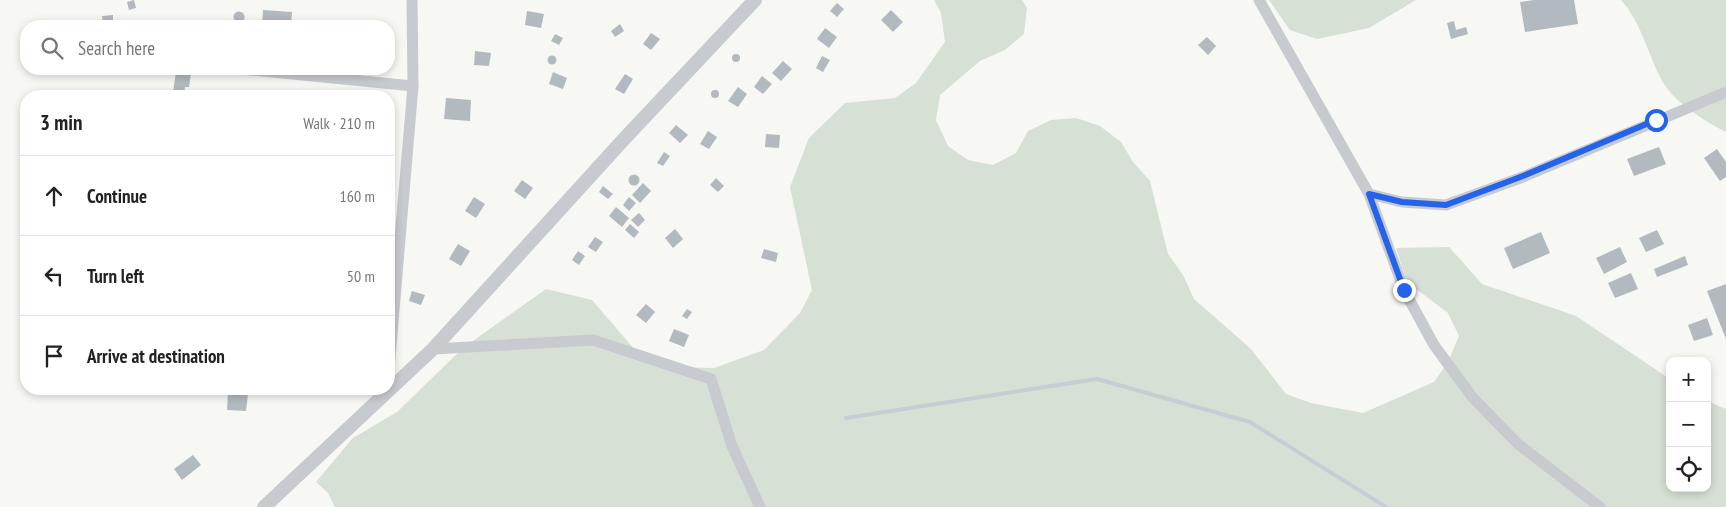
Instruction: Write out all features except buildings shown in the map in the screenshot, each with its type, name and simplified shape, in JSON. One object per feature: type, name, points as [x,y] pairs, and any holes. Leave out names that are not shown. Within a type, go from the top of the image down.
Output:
[{"type":"street","points":[[395,298],[413,86],[412,0]]},
{"type":"street","points":[[395,384],[433,349],[624,138],[756,0]]},
{"type":"street","points":[[1259,0],[1369,194],[1404,290],[1434,345],[1473,398],[1518,444],[1600,507]]},
{"type":"street","points":[[302,75],[413,86]]},
{"type":"street","points":[[1369,194],[1402,202],[1446,205],[1523,176],[1726,92]]},
{"type":"street","points":[[433,349],[594,340],[712,379],[732,446],[760,507]]},
{"type":"street","points":[[264,507],[383,395]]},
{"type":"shaded area","points":[[934,0],[1022,0],[1027,8],[1024,34],[1005,50],[980,61],[940,95],[936,120],[948,146],[968,160],[993,165],[1016,153],[1028,131],[1051,120],[1076,118],[1100,126],[1121,142],[1133,162],[1150,181],[1168,254],[1183,275],[1194,299],[1251,349],[1286,394],[1311,403],[1363,413],[1434,382],[1448,362],[1459,336],[1448,313],[1407,282],[1396,248],[1449,247],[1482,284],[1576,316],[1666,376],[1666,492],[1711,492],[1711,403],[1726,409],[1726,507],[335,507],[328,493],[316,482],[353,438],[397,412],[463,348],[546,289],[592,300],[641,357],[664,367],[714,368],[764,350],[800,313],[812,290],[790,187],[809,138],[845,103],[895,98],[916,83],[945,42],[941,13]]},
{"type":"shaded area","points":[[1269,0],[1416,0],[1369,28],[1317,39],[1290,30]]},
{"type":"shaded area","points":[[1621,0],[1726,0],[1726,132],[1691,111],[1668,89],[1658,72],[1640,29]]},
{"type":"waterway","points":[[846,418],[1097,379],[1250,422],[1386,507]]},
{"type":"route","points":[[1404,290],[1369,194],[1402,202],[1446,205],[1523,176],[1656,120]]}]
